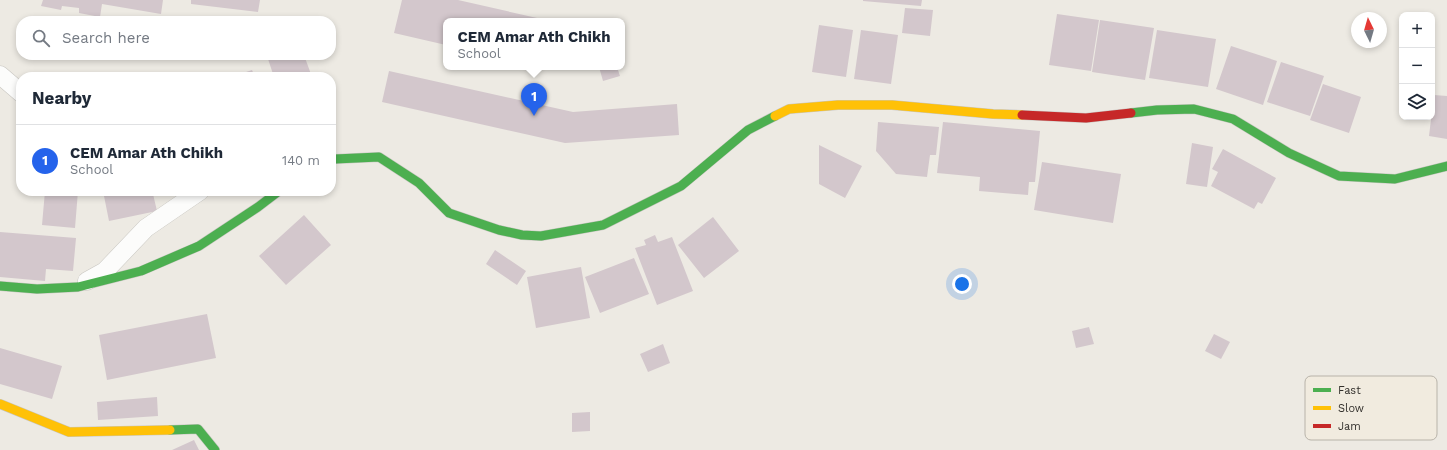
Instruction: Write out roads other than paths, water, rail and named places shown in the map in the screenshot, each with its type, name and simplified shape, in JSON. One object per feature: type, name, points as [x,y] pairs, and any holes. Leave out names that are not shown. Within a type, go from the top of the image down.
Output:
[{"type":"main road","points":[[336,159],[378,157],[419,183],[449,213],[499,230],[522,235],[541,236],[603,224],[681,186],[748,130],[789,109],[838,104],[892,105],[994,114],[1086,118],[1157,110],[1194,109],[1233,120],[1289,153],[1339,176],[1395,179],[1447,166]]},
{"type":"main road","points":[[0,286],[37,289],[78,287],[140,271],[199,246],[272,196]]},
{"type":"main road","points":[[0,404],[69,432],[198,429],[215,450]]},
{"type":"street","points":[[0,75],[16,89]]},
{"type":"street","points":[[78,287],[105,271],[146,228],[193,196]]},
{"type":"place","name":"CEM Amar Ath Chikh","points":[[534,116]]}]
